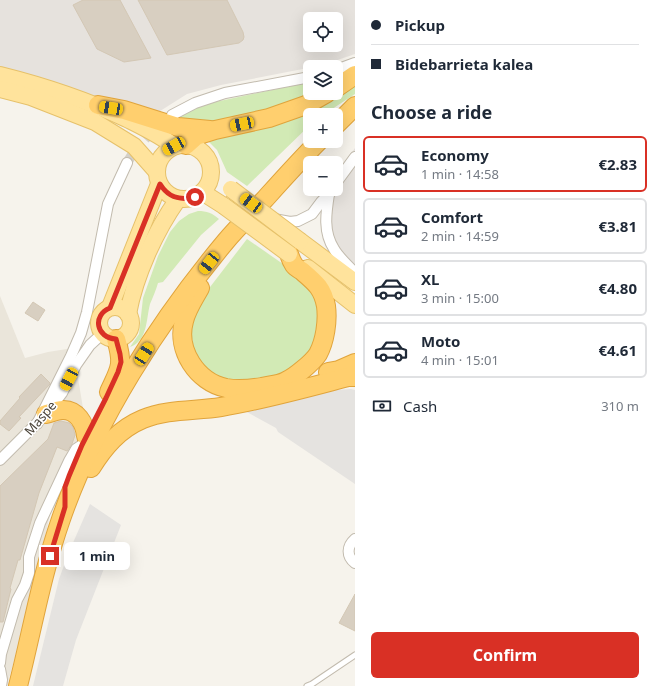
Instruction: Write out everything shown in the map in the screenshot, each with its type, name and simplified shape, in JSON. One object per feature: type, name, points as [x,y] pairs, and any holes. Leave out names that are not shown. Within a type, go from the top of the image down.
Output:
[{"type":"highway","points":[[343,84],[355,76]]},
{"type":"highway","points":[[180,146],[196,136],[215,130],[269,118],[306,105],[315,100]]},
{"type":"highway","points":[[98,106],[124,110],[178,127],[215,130]]},
{"type":"highway","points":[[343,118],[355,106]]},
{"type":"highway","points":[[18,686],[56,534],[65,507],[85,459],[106,416],[176,305],[226,242],[312,148]]},
{"type":"highway","points":[[296,165],[273,200],[204,282],[190,304],[184,322],[182,337],[187,356],[194,369],[207,380],[224,387],[239,389],[256,388],[339,370],[355,363]]},
{"type":"highway","points":[[285,382],[296,375],[317,354],[324,339],[326,322],[326,306],[321,288],[315,281],[294,265],[295,247]]},
{"type":"highway","points":[[65,507],[65,487],[84,441],[118,372],[121,358],[109,336]]},
{"type":"highway","points":[[42,587],[47,578],[79,492],[91,468],[104,448],[128,426],[144,418],[164,413],[221,407],[355,377]]},
{"type":"highway","points":[[42,419],[62,410],[77,415],[83,422],[84,441]]},
{"type":"main road","points":[[0,75],[60,91],[98,106],[180,146]]},
{"type":"main road","points":[[0,89],[31,97],[95,122],[134,146],[158,178],[167,193],[178,199],[191,198],[202,192],[209,182],[211,170],[210,163],[206,156],[193,146],[180,146],[167,150],[162,156],[158,164],[158,178],[110,308]]},
{"type":"main road","points":[[211,170],[231,189],[270,218],[295,247],[355,304]]},
{"type":"main road","points":[[202,192],[355,282]]},
{"type":"main road","points":[[128,314],[120,308],[106,309],[100,316],[99,325],[109,336],[125,336],[128,332],[131,323],[128,314],[130,302],[148,254],[160,227],[178,199]]},
{"type":"street","points":[[343,67],[355,63]]},
{"type":"street","points":[[172,115],[195,103],[225,93],[303,78]]},
{"type":"street","points":[[343,173],[355,156]]},
{"type":"street","points":[[42,419],[82,333],[108,204],[127,163]]},
{"type":"street","points":[[270,218],[298,222],[312,214],[327,196]]},
{"type":"street","points":[[330,196],[325,218],[328,235],[334,249],[355,273]]},
{"type":"street","name":"Maspe","points":[[0,460],[42,419],[62,393],[76,365],[90,345],[109,336]]},
{"type":"street","points":[[0,663],[1,654],[17,600],[25,585],[29,572],[30,558],[38,530],[69,461],[76,449],[84,441]]},
{"type":"street","points":[[355,539],[351,543],[348,552],[349,556],[355,563]]},
{"type":"street","points":[[0,669],[2,680],[0,686]]},
{"type":"lane","points":[[308,686],[355,655]]},
{"type":"shaded area","points":[[0,0],[355,0],[355,54],[338,60],[303,60],[303,69],[221,85],[187,94],[157,113],[0,69]]},
{"type":"shaded area","points":[[355,148],[355,269],[327,242],[330,196],[343,196],[343,164]]},
{"type":"shaded area","points":[[0,296],[25,358],[73,348],[85,420],[72,476],[50,514],[36,581],[7,686],[0,686]]},
{"type":"shaded area","points":[[335,390],[355,390],[355,484],[278,432],[276,428],[245,411]]},
{"type":"shaded area","points":[[90,504],[121,525],[76,640],[63,686],[33,686],[59,579]]},
{"type":"green space","points":[[303,83],[303,97],[268,110],[204,124],[174,120],[194,109],[215,102]]},
{"type":"green space","points":[[355,83],[355,94],[334,108],[303,108],[303,132],[247,186],[227,172],[217,150],[209,142],[313,100],[343,100],[343,88]]},
{"type":"green space","points":[[204,211],[219,219],[201,235],[163,282],[158,283],[150,304],[147,323],[143,335],[136,344],[130,347],[139,334],[143,298],[158,256],[170,232],[179,221],[189,214]]},
{"type":"green space","points":[[247,239],[309,282],[318,292],[322,325],[307,358],[291,372],[250,383],[217,380],[200,362],[194,350],[191,332],[193,316],[207,291]]},
{"type":"building","points":[[83,0],[120,0],[151,58],[124,62],[97,49],[73,5]]},
{"type":"building","points":[[138,0],[227,0],[243,32],[243,40],[239,43],[167,55]]},
{"type":"building","points":[[33,302],[45,310],[38,321],[25,313]]},
{"type":"building","points":[[41,374],[50,384],[19,417],[21,418],[9,431],[0,424],[0,421],[20,398],[19,397]]},
{"type":"building","points":[[61,421],[69,423],[73,427],[75,435],[72,444],[67,451],[57,447],[39,493],[20,560],[18,560],[10,588],[3,622],[0,622],[0,486],[48,439],[54,423]]},
{"type":"building","points":[[355,594],[355,631],[339,623]]},
{"type":"tunnel","points":[[127,163],[135,150],[155,128]]},
{"type":"route","points":[[50,556],[65,507],[65,487],[69,476],[82,445],[118,372],[121,362],[116,339],[106,337],[100,330],[100,316],[106,309],[110,308],[160,184],[164,191],[170,196],[178,199],[195,197]]}]
